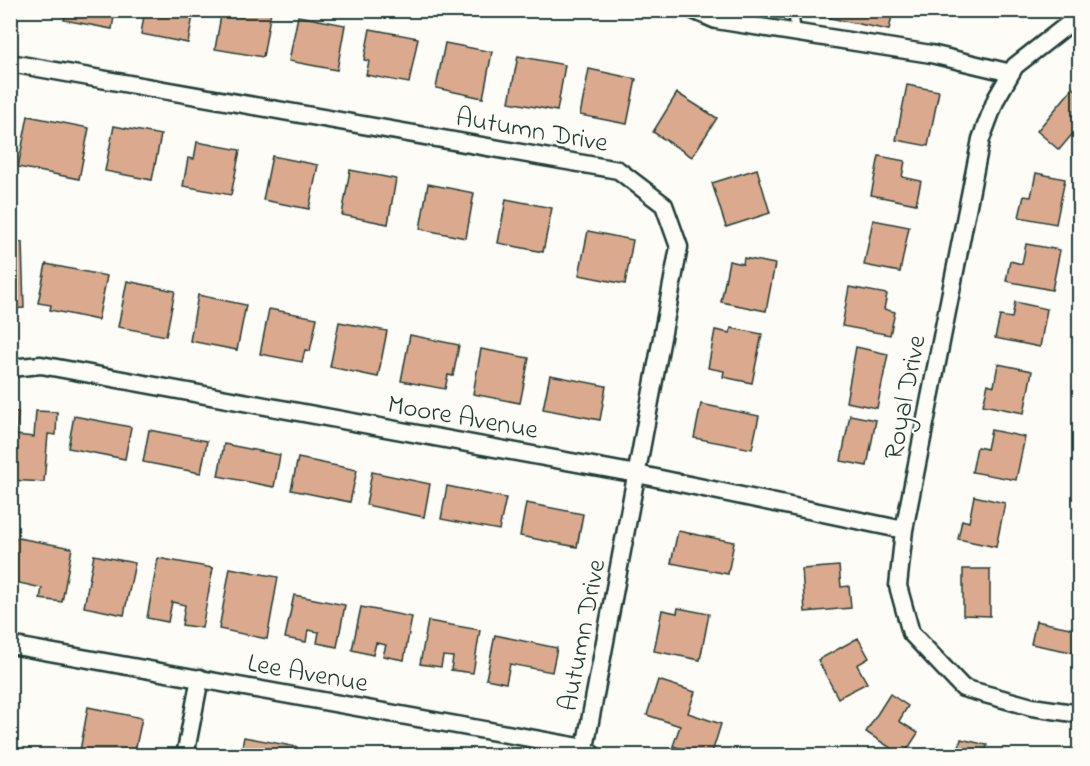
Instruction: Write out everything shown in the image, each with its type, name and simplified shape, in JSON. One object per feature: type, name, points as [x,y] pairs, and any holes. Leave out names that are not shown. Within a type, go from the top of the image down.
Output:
[{"type":"street","points":[[693,10],[716,20],[931,54],[1011,73]]},
{"type":"street","name":"Royal Drive","points":[[1080,15],[1015,66],[996,99],[981,139],[904,530],[898,586],[911,633],[963,688],[1032,707],[1080,714]]},
{"type":"street","name":"Autumn Drive","points":[[10,63],[618,170],[664,205],[679,247],[637,474],[590,752]]},
{"type":"street","name":"Moore Avenue","points":[[10,368],[41,365],[637,474],[904,530]]},
{"type":"street","name":"Lee Avenue","points":[[10,645],[200,678],[590,752]]},
{"type":"street","points":[[185,756],[200,678]]},
{"type":"lane","points":[[793,10],[796,33]]},
{"type":"building","points":[[66,10],[115,10],[112,29],[64,20]]},
{"type":"building","points":[[145,10],[194,10],[188,43],[141,34]]},
{"type":"building","points":[[222,10],[271,11],[263,57],[215,49]]},
{"type":"building","points":[[816,10],[893,11],[889,30],[815,15]]},
{"type":"building","points":[[298,16],[345,25],[337,70],[289,61]]},
{"type":"building","points":[[370,29],[418,38],[409,83],[366,75],[369,61],[364,60]]},
{"type":"building","points":[[445,43],[492,52],[483,98],[436,88]]},
{"type":"building","points":[[518,56],[565,65],[557,111],[509,102]]},
{"type":"building","points":[[589,69],[636,79],[627,124],[580,115]]},
{"type":"building","points":[[907,85],[939,91],[928,146],[896,140]]},
{"type":"building","points":[[1073,88],[1080,93],[1080,125],[1059,150],[1037,131]]},
{"type":"building","points":[[677,93],[717,118],[692,157],[653,132]]},
{"type":"building","points":[[28,116],[89,128],[79,179],[18,167]]},
{"type":"building","points":[[114,126],[161,135],[152,180],[105,171]]},
{"type":"building","points":[[197,142],[240,150],[231,195],[183,186],[188,158],[194,159]]},
{"type":"building","points":[[272,156],[318,165],[309,209],[263,200]]},
{"type":"building","points":[[879,156],[905,161],[902,177],[921,181],[916,204],[871,195]]},
{"type":"building","points":[[757,169],[770,213],[726,227],[712,183]]},
{"type":"building","points":[[350,170],[396,179],[388,224],[342,215]]},
{"type":"building","points":[[1036,173],[1065,179],[1056,224],[1019,217],[1024,196],[1031,197]]},
{"type":"building","points":[[428,184],[474,193],[466,238],[420,229]]},
{"type":"building","points":[[506,199],[552,208],[543,252],[498,243]]},
{"type":"building","points":[[873,220],[909,227],[900,272],[864,265]]},
{"type":"building","points":[[588,231],[633,240],[625,284],[579,275]]},
{"type":"building","points":[[22,242],[24,308],[10,309],[10,243]]},
{"type":"building","points":[[1026,244],[1060,250],[1052,290],[1006,281],[1010,261],[1022,264]]},
{"type":"building","points":[[744,258],[775,264],[766,311],[721,302],[729,261],[743,264]]},
{"type":"building","points":[[46,264],[107,276],[98,320],[50,310],[51,305],[38,303]]},
{"type":"building","points":[[127,281],[175,291],[166,336],[118,327]]},
{"type":"building","points":[[849,287],[887,294],[884,309],[895,312],[890,335],[842,326]]},
{"type":"building","points":[[198,295],[246,305],[237,350],[190,341]]},
{"type":"building","points":[[1015,302],[1047,309],[1040,347],[995,338],[1000,316],[1012,318]]},
{"type":"building","points":[[269,309],[317,318],[310,351],[305,350],[302,362],[260,354]]},
{"type":"building","points":[[339,322],[387,331],[378,377],[330,367]]},
{"type":"building","points":[[731,328],[762,334],[752,383],[723,377],[724,371],[708,368],[715,330],[730,333]]},
{"type":"building","points":[[410,335],[459,345],[453,376],[448,375],[445,389],[401,381]]},
{"type":"building","points":[[856,347],[888,354],[877,408],[846,402]]},
{"type":"building","points":[[481,349],[529,358],[520,403],[473,394]]},
{"type":"building","points":[[998,364],[1032,371],[1024,413],[983,405],[988,384],[994,386]]},
{"type":"building","points":[[550,375],[606,386],[600,420],[543,409]]},
{"type":"building","points":[[701,404],[759,416],[752,449],[694,438]]},
{"type":"building","points":[[10,411],[18,412],[16,435],[34,437],[36,411],[57,412],[56,435],[48,434],[44,482],[10,480]]},
{"type":"building","points":[[850,415],[876,420],[867,466],[841,461]]},
{"type":"building","points":[[74,416],[131,427],[125,459],[68,448]]},
{"type":"building","points":[[149,430],[207,441],[201,473],[143,462]]},
{"type":"building","points":[[991,430],[1025,437],[1016,480],[972,472],[977,447],[987,449]]},
{"type":"building","points":[[224,444],[280,455],[274,487],[218,476]]},
{"type":"building","points":[[298,458],[357,470],[350,502],[291,490]]},
{"type":"building","points":[[372,472],[430,484],[424,517],[366,505]]},
{"type":"building","points":[[447,486],[506,498],[499,530],[441,519]]},
{"type":"building","points":[[974,496],[1005,503],[996,547],[958,539],[962,520],[969,522]]},
{"type":"building","points":[[526,503],[583,514],[577,547],[520,536]]},
{"type":"building","points":[[678,531],[734,542],[728,574],[671,563]]},
{"type":"building","points":[[13,537],[72,548],[62,602],[40,599],[42,588],[10,581],[10,552]]},
{"type":"building","points":[[94,555],[135,563],[124,615],[84,607]]},
{"type":"building","points":[[158,558],[213,568],[202,628],[182,625],[185,605],[172,602],[168,622],[147,618]]},
{"type":"building","points":[[839,566],[841,587],[849,586],[851,608],[805,612],[802,569]]},
{"type":"building","points":[[230,568],[278,577],[267,639],[219,629]]},
{"type":"building","points":[[963,569],[990,569],[990,616],[963,615]]},
{"type":"building","points":[[294,595],[345,605],[337,647],[317,643],[319,632],[308,630],[306,642],[285,638]]},
{"type":"building","points":[[361,607],[412,617],[404,660],[383,656],[386,645],[376,643],[373,655],[352,650]]},
{"type":"building","points":[[678,608],[709,614],[700,660],[654,651],[662,610],[677,613]]},
{"type":"building","points":[[428,621],[480,630],[473,673],[451,670],[453,657],[443,656],[441,667],[420,664]]},
{"type":"building","points":[[1036,621],[1080,630],[1076,653],[1031,644]]},
{"type":"building","points":[[495,635],[557,648],[552,672],[510,664],[506,683],[486,679]]},
{"type":"building","points":[[858,638],[869,658],[857,665],[867,683],[838,698],[818,660]]},
{"type":"building","points":[[658,680],[695,692],[688,713],[721,724],[711,756],[703,756],[673,746],[680,726],[647,715]]},
{"type":"building","points":[[890,694],[908,706],[899,721],[918,733],[903,756],[866,732]]},
{"type":"building","points":[[88,707],[142,718],[134,756],[79,756]]},
{"type":"building","points":[[244,737],[297,747],[295,756],[240,756]]},
{"type":"building","points":[[961,739],[987,745],[985,754],[993,756],[957,756]]},
{"type":"building","points":[[312,749],[329,753],[329,756],[311,756]]}]
